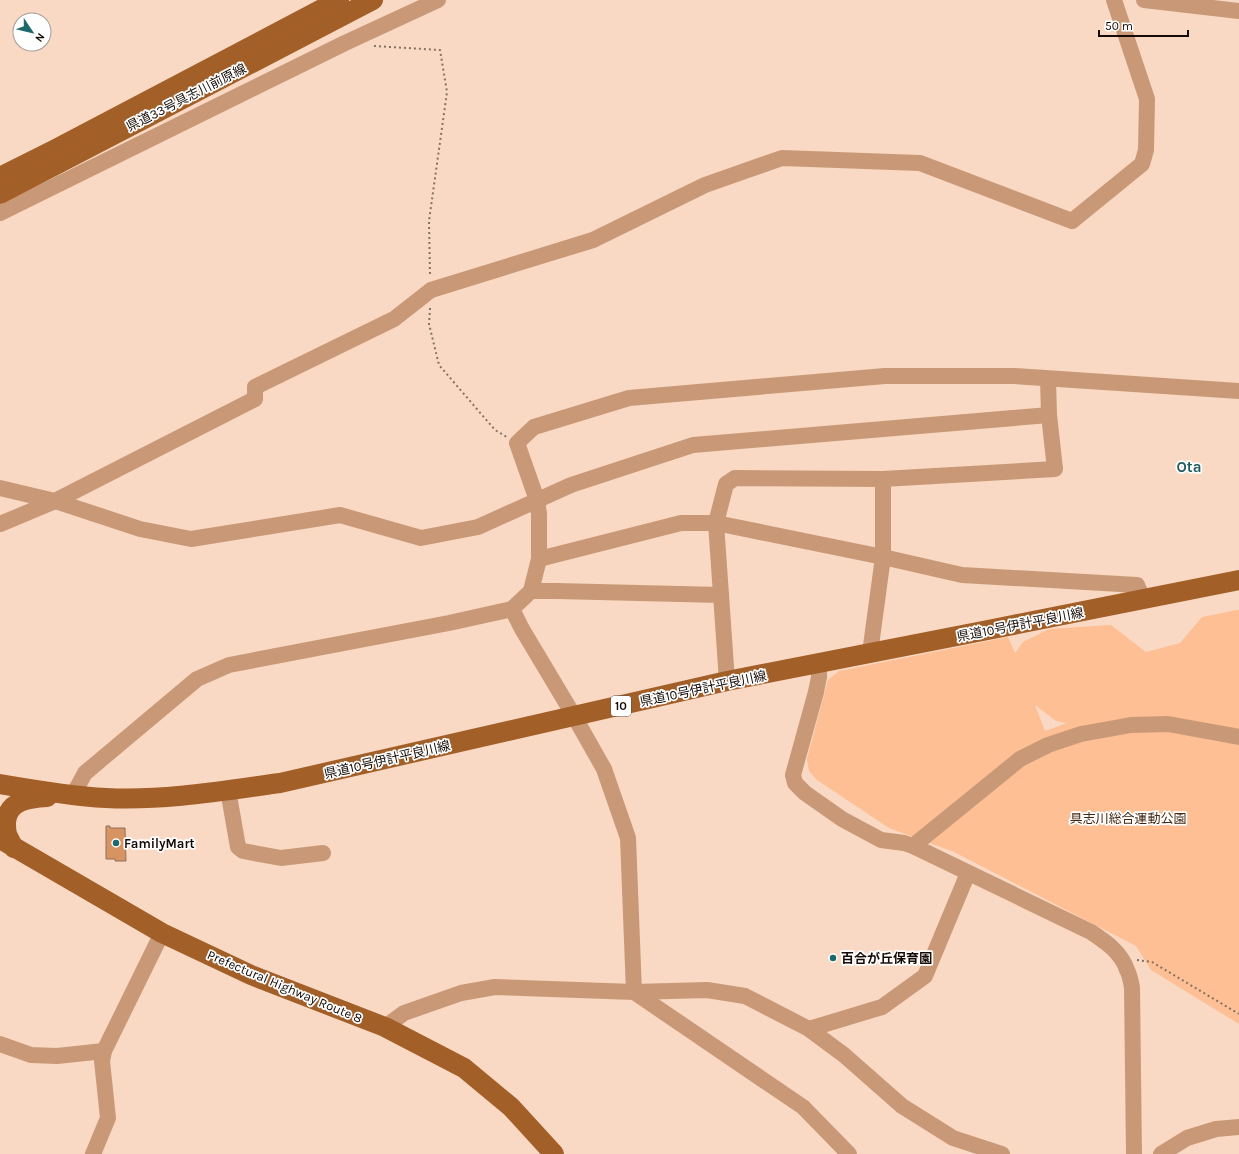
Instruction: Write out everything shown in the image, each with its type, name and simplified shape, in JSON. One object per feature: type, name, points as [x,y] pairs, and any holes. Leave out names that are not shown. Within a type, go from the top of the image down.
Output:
[{"type":"main road","name":"県道33号具志川前原線","points":[[0,177],[338,0]]},
{"type":"main road","name":"県道33号具志川前原線","points":[[0,194],[372,0]]},
{"type":"main road","name":"県道10号伊計平良川線","points":[[0,784],[73,795],[107,798],[143,798],[178,796],[280,783],[727,681],[1239,580]]},
{"type":"main road","points":[[7,844],[7,814],[11,808],[28,799],[73,795]]},
{"type":"main road","name":"Prefectural Highway Route 8","points":[[7,844],[162,933],[251,975],[385,1027],[464,1068],[511,1108],[554,1154]]},
{"type":"street","points":[[0,212],[345,43],[438,0]]},
{"type":"street","points":[[0,524],[54,502],[255,398],[255,387],[394,319],[431,290],[593,240],[705,185],[782,158],[920,163],[1072,221],[1142,164],[1146,150],[1147,99],[1114,0]]},
{"type":"street","points":[[1144,0],[1239,11]]},
{"type":"street","points":[[73,795],[85,773],[197,679],[229,665],[449,623],[512,609],[531,591],[539,560],[539,514],[537,500],[517,443],[534,426],[629,398],[885,376],[1014,376],[1239,391]]},
{"type":"street","points":[[727,681],[716,523],[726,484],[736,478],[883,479],[1055,469],[1049,415],[1048,379]]},
{"type":"street","points":[[0,488],[54,502],[140,529],[191,539],[340,515],[421,538],[478,527],[571,485],[693,444],[1049,415]]},
{"type":"street","points":[[870,653],[883,557],[883,479]]},
{"type":"street","points":[[539,560],[681,523],[716,523],[883,557],[962,575],[1137,586],[1143,599]]},
{"type":"street","points":[[531,591],[721,595]]},
{"type":"street","points":[[512,609],[522,629],[604,769],[628,838],[634,992]]},
{"type":"street","points":[[819,664],[819,677],[816,692],[793,775],[795,783],[806,793],[842,819],[881,840],[904,843],[913,846],[1091,932],[1107,942],[1121,957],[1128,970],[1132,988],[1134,1154]]},
{"type":"street","points":[[913,846],[1020,759],[1048,745],[1081,734],[1131,725],[1168,724],[1239,737]]},
{"type":"street","points":[[228,790],[238,847],[244,851],[281,858],[323,853]]},
{"type":"street","points":[[810,1029],[882,1007],[925,976],[968,873]]},
{"type":"street","points":[[93,1154],[108,1118],[102,1061],[104,1051],[162,933]]},
{"type":"street","points":[[385,1027],[404,1013],[461,993],[495,986],[634,992],[707,990],[745,996],[810,1029],[844,1055],[902,1106],[953,1138],[1002,1154]]},
{"type":"street","points":[[634,992],[802,1107],[849,1154]]},
{"type":"street","points":[[0,1044],[31,1055],[57,1056],[104,1051]]},
{"type":"street","points":[[1161,1154],[1187,1138],[1216,1129],[1239,1127]]},
{"type":"path","points":[[368,45],[440,50],[447,92],[429,221],[431,290],[429,324],[439,365],[495,430],[517,443]]},
{"type":"path","points":[[1121,957],[1152,962],[1239,1014]]},
{"type":"green space","name":"具志川総合運動公園","points":[[1239,610],[1239,1024],[1151,970],[1136,946],[954,852],[889,828],[817,780],[809,771],[807,759],[828,680],[839,671],[1008,637],[1015,653],[1023,642],[1049,629],[1111,625],[1146,652],[1180,643],[1202,617]],"holes":[[[1035,705],[1056,721],[1067,723],[1045,731]]]},
{"type":"building","name":"FamilyMart","points":[[106,826],[110,826],[110,828],[125,828],[126,861],[106,859]]},
{"type":"place","name":"FamilyMart","points":[[116,843]]},
{"type":"place","name":"百合が丘保育園","points":[[833,958]]},
{"type":"district","name":"Ota","points":[[1189,467]]}]
